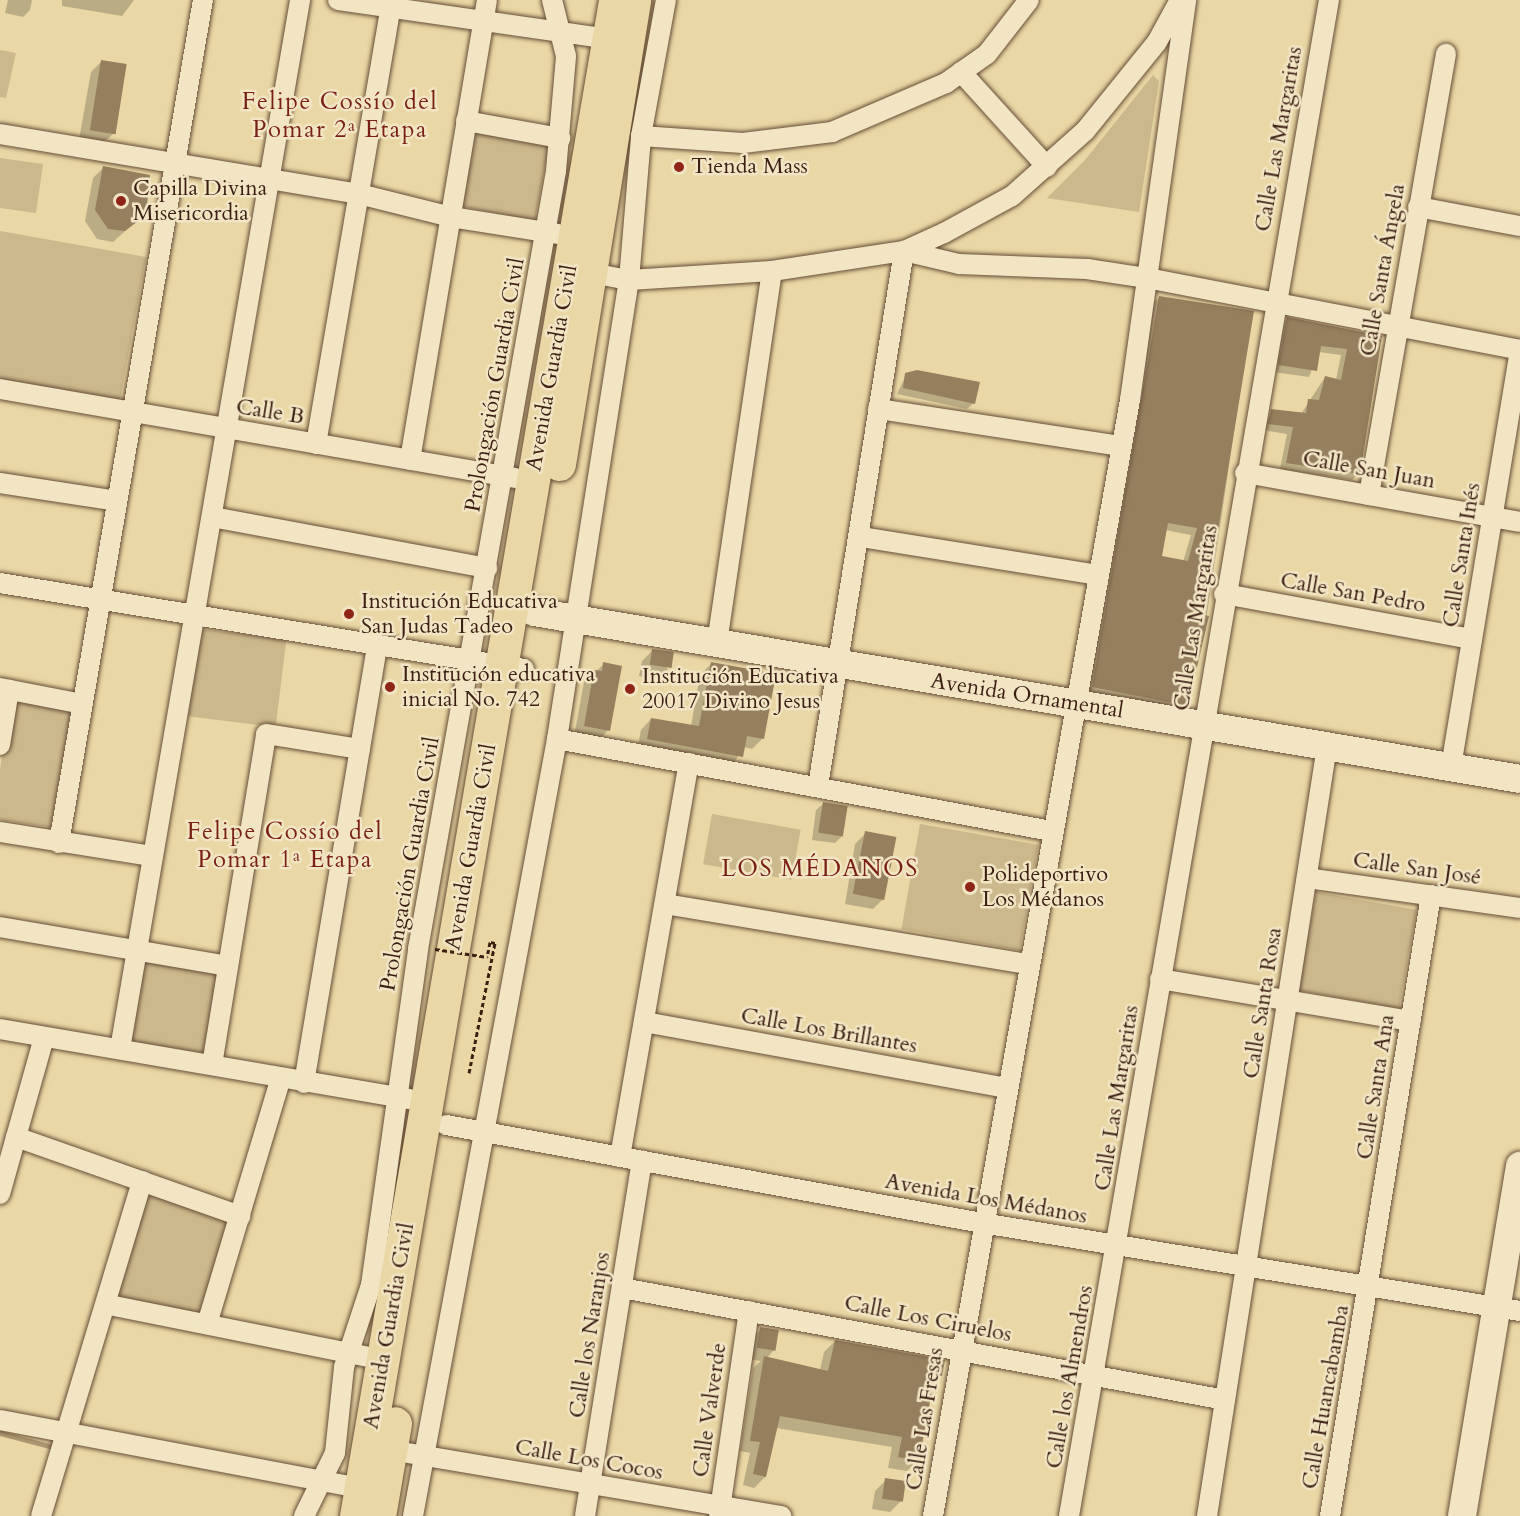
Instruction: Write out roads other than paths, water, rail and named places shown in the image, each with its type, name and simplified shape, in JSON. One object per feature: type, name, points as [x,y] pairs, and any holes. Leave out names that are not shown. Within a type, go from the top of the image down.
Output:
[{"type":"highway","name":"Avenida Guardia Civil","points":[[358,1502],[384,1359],[423,1108],[499,664],[518,479],[560,234],[615,0]]},
{"type":"highway","name":"Avenida Guardia Civil","points":[[499,664],[534,612],[592,273],[634,0]]},
{"type":"highway","name":"Avenida Guardia Civil","points":[[379,1516],[390,1450],[423,1108]]},
{"type":"street","points":[[59,843],[203,0]]},
{"type":"street","points":[[120,1049],[151,856],[212,517],[300,0]]},
{"type":"street","points":[[338,0],[483,24],[607,39]]},
{"type":"street","points":[[410,460],[486,0]]},
{"type":"street","name":"Prolongación Guardia Civil","points":[[552,0],[565,35],[560,138],[560,234]]},
{"type":"street","points":[[413,1516],[481,1132],[557,739],[629,280],[641,136],[666,0]]},
{"type":"street","points":[[641,136],[743,143],[804,137],[887,111],[961,72],[987,54],[1029,0]]},
{"type":"street","points":[[592,273],[629,280],[772,271],[904,251],[979,217],[1047,167],[1122,90],[1180,0]]},
{"type":"street","name":"Calle Las Fresas","points":[[933,1516],[1073,704],[1121,446],[1186,0]]},
{"type":"street","name":"Calle Las Margaritas","points":[[1118,1246],[1160,979],[1273,302],[1329,0]]},
{"type":"street","points":[[316,444],[390,9]]},
{"type":"street","name":"Calle Santa Ángela","points":[[1369,495],[1446,54]]},
{"type":"street","points":[[961,72],[1047,167]]},
{"type":"street","points":[[466,121],[560,138]]},
{"type":"street","points":[[0,134],[359,194],[451,217],[560,234]]},
{"type":"street","points":[[1418,207],[1520,226]]},
{"type":"street","points":[[904,251],[959,264],[1087,269],[1147,278],[1520,350]]},
{"type":"street","points":[[818,786],[861,537],[878,409],[904,251]]},
{"type":"street","points":[[717,643],[772,271]]},
{"type":"street","name":"Calle Santa Inés","points":[[1452,767],[1520,350]]},
{"type":"street","name":"Calle B","points":[[0,389],[518,479]]},
{"type":"street","points":[[878,409],[1121,446]]},
{"type":"street","name":"Calle San Juan","points":[[1245,473],[1520,522]]},
{"type":"street","name":"Prolongación Guardia Civil","points":[[499,664],[487,568],[518,479]]},
{"type":"street","points":[[0,483],[117,501]]},
{"type":"street","points":[[212,517],[487,568]]},
{"type":"street","points":[[861,537],[1097,575]]},
{"type":"street","points":[[0,583],[194,618],[499,664]]},
{"type":"street","name":"Calle San Pedro","points":[[1224,594],[1473,639]]},
{"type":"street","name":"Avenida Ornamental","points":[[534,612],[1520,779]]},
{"type":"street","points":[[304,1083],[377,645]]},
{"type":"street","points":[[0,745],[4,689],[82,704]]},
{"type":"street","points":[[212,1065],[266,734],[360,749]]},
{"type":"street","points":[[557,739],[1051,831]]},
{"type":"street","name":"Calle Santa Rosa","points":[[1207,1516],[1327,746]]},
{"type":"street","points":[[620,1157],[689,763]]},
{"type":"street","points":[[0,832],[151,856]]},
{"type":"street","name":"Calle San José","points":[[1307,878],[1520,908]]},
{"type":"street","name":"Calle Santa Ana","points":[[1369,1286],[1431,896]]},
{"type":"street","points":[[664,904],[1028,964]]},
{"type":"street","points":[[0,927],[135,952],[228,966]]},
{"type":"street","points":[[1160,979],[1411,1021]]},
{"type":"street","name":"Calle Los Brillantes","points":[[644,1022],[1006,1088]]},
{"type":"street","name":"Avenida Los Médanos","points":[[0,1029],[212,1065],[423,1108],[481,1132],[982,1223],[1507,1308]]},
{"type":"street","points":[[0,1194],[44,1036]]},
{"type":"street","points":[[207,1324],[281,1078]]},
{"type":"street","points":[[304,1516],[317,1483],[335,1453],[349,1351],[371,1285],[423,1108]]},
{"type":"street","points":[[16,1137],[240,1216]]},
{"type":"street","name":"Calle los Naranjos","points":[[585,1516],[642,1161]]},
{"type":"street","points":[[1462,1516],[1507,1308],[1520,1166]]},
{"type":"street","points":[[40,1516],[109,1305],[142,1181]]},
{"type":"street","name":"Calle los Almendros","points":[[1070,1516],[1118,1246]]},
{"type":"street","name":"Calle Huancabamba","points":[[1330,1516],[1369,1286]]},
{"type":"street","name":"Calle Los Ciruelos","points":[[622,1288],[961,1349],[1226,1400]]},
{"type":"street","points":[[109,1305],[384,1359]]},
{"type":"street","name":"Calle Valverde","points":[[720,1511],[749,1311]]},
{"type":"street","points":[[0,1420],[317,1483],[358,1502]]},
{"type":"street","name":"Calle Los Cocos","points":[[390,1450],[590,1484],[720,1511],[781,1516]]},
{"type":"waterway","points":[[0,1433],[53,1447]]},
{"type":"place","name":"Tienda Mass","points":[[679,167]]},
{"type":"place","name":"Capilla Divina Misericordia","points":[[121,201]]},
{"type":"place","name":"Institución Educativa San Judas Tadeo","points":[[349,614]]},
{"type":"place","name":"Institución educativa inicial No. 742","points":[[390,687]]},
{"type":"place","name":"Institución Educativa 20017 Divino Jesus","points":[[630,689]]},
{"type":"place","name":"Polideportivo Los Médanos","points":[[970,887]]},
{"type":"district","name":"Felipe Cossío del Pomar 2ª Etapa","points":[[340,116]]},
{"type":"district","name":"Felipe Cossío del Pomar 1ª Etapa","points":[[285,846]]},
{"type":"district","name":"LOS MÉDANOS","points":[[820,869]]}]
